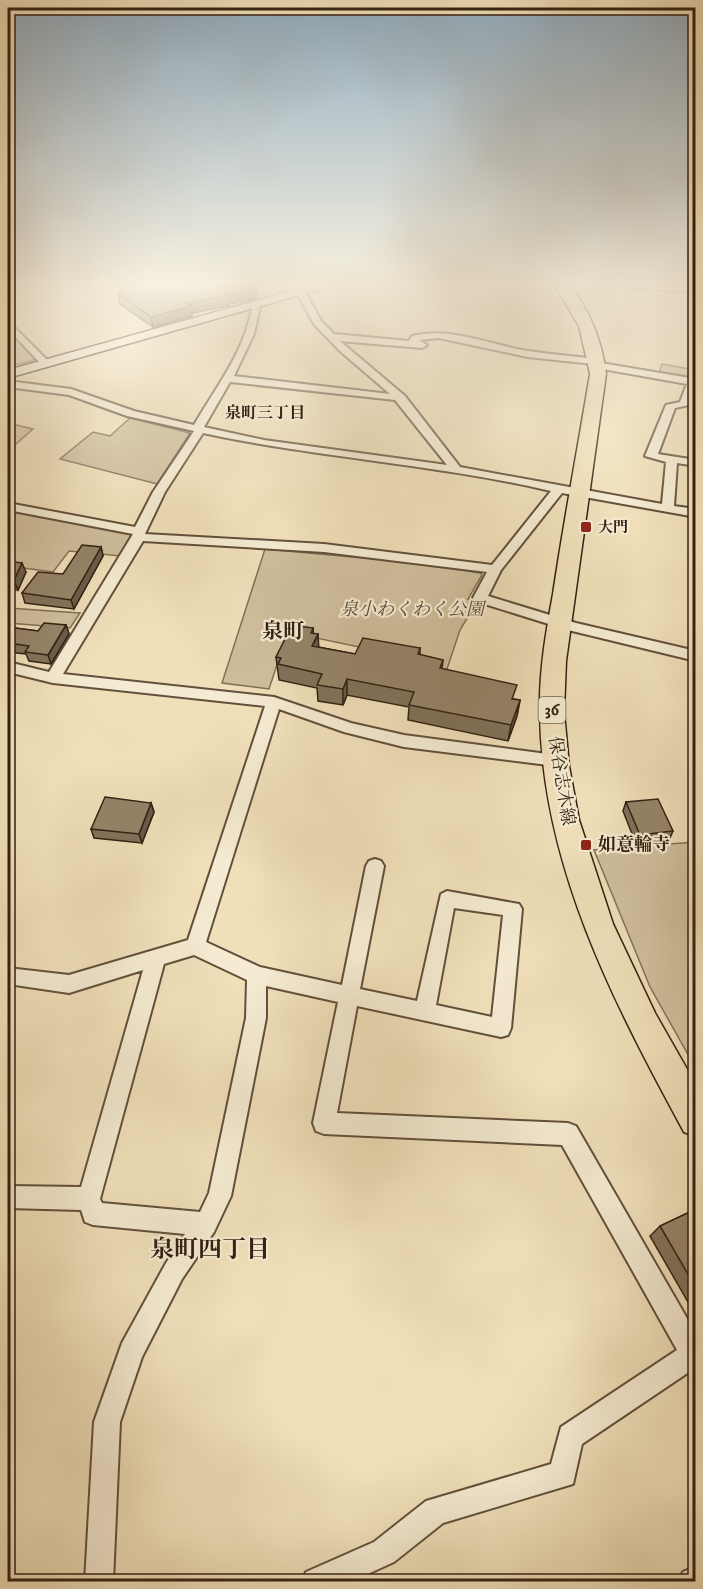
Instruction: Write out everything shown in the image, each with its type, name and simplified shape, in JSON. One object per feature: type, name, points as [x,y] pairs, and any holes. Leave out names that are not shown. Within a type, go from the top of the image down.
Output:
[{"type":"main road","points":[[10,383],[45,363],[63,358]]},
{"type":"main road","name":"保谷志木線","points":[[595,358],[597,364],[569,491],[560,622],[552,680],[553,743],[569,832],[613,962],[652,1043],[696,1120]]},
{"type":"street","points":[[40,358],[45,363]]},
{"type":"street","points":[[53,678],[139,534],[159,492],[199,430],[237,358]]},
{"type":"street","points":[[356,358],[401,398],[457,470]]},
{"type":"street","points":[[559,358],[694,382],[690,406],[671,405],[651,456],[696,463]]},
{"type":"street","points":[[226,378],[401,398]]},
{"type":"street","points":[[10,383],[71,392],[131,414],[199,430],[330,454],[457,470],[696,513]]},
{"type":"street","points":[[668,509],[672,459]]},
{"type":"street","points":[[569,491],[495,569],[480,598],[560,622],[696,656]]},
{"type":"street","points":[[8,506],[139,534],[324,548],[495,569]]},
{"type":"street","points":[[8,667],[53,678],[274,702],[349,728],[404,741],[556,760]]},
{"type":"street","points":[[195,946],[274,702]]},
{"type":"street","points":[[316,1581],[384,1552],[436,1511],[563,1474],[570,1436],[694,1356],[568,1134],[324,1123],[375,866]]},
{"type":"street","points":[[8,976],[69,984],[195,946],[257,975],[349,996],[425,1012],[501,1028],[513,909],[447,899],[425,1012]]},
{"type":"street","points":[[156,959],[89,1199],[93,1214],[207,1224]]},
{"type":"street","points":[[99,1581],[107,1422],[131,1352],[174,1270],[207,1224],[220,1196],[256,1018],[257,975]]},
{"type":"street","points":[[8,1197],[89,1199]]},
{"type":"green space","points":[[8,358],[37,359],[8,367]]},
{"type":"green space","points":[[662,364],[695,370],[695,379],[659,373]]},
{"type":"green space","points":[[130,418],[190,433],[157,484],[60,459],[93,432],[110,436]]},
{"type":"green space","points":[[8,423],[33,429],[8,451]]},
{"type":"green space","points":[[8,510],[129,532],[133,538],[121,556],[69,551],[53,572],[8,566]]},
{"type":"green space","name":"泉小わくわく公園","points":[[265,549],[418,563],[480,573],[482,575],[468,599],[477,602],[460,630],[446,672],[426,661],[288,632],[269,689],[222,683]]},
{"type":"green space","points":[[8,608],[80,613],[70,628],[8,623]]},
{"type":"green space","points":[[696,842],[695,1067],[650,987],[594,850]]},
{"type":"building","points":[[82,545],[101,547],[71,600],[22,593],[38,572],[63,574]]},
{"type":"building","points":[[8,561],[22,563],[14,580],[8,580]]},
{"type":"building","points":[[44,623],[66,625],[48,655],[25,652],[29,646],[8,643],[8,627],[38,631]]},
{"type":"building","points":[[292,625],[313,628],[311,633],[318,634],[312,646],[355,654],[363,638],[420,648],[418,654],[443,660],[440,668],[517,685],[512,699],[520,700],[511,725],[409,705],[414,692],[347,679],[343,689],[317,685],[322,674],[278,664],[281,658],[276,657]]},
{"type":"building","points":[[105,797],[151,803],[139,834],[91,829]]},
{"type":"building","points":[[658,799],[673,831],[640,835],[626,802]]},
{"type":"building","points":[[696,1209],[696,1288],[660,1226]]},
{"type":"place","name":"大門","points":[[586,527]]},
{"type":"place","name":"如意輪寺","points":[[586,845]]},
{"type":"district","name":"泉町三丁目","points":[[265,413]]},
{"type":"district","name":"泉町","points":[[283,632]]},
{"type":"district","name":"泉町四丁目","points":[[210,1250]]}]
